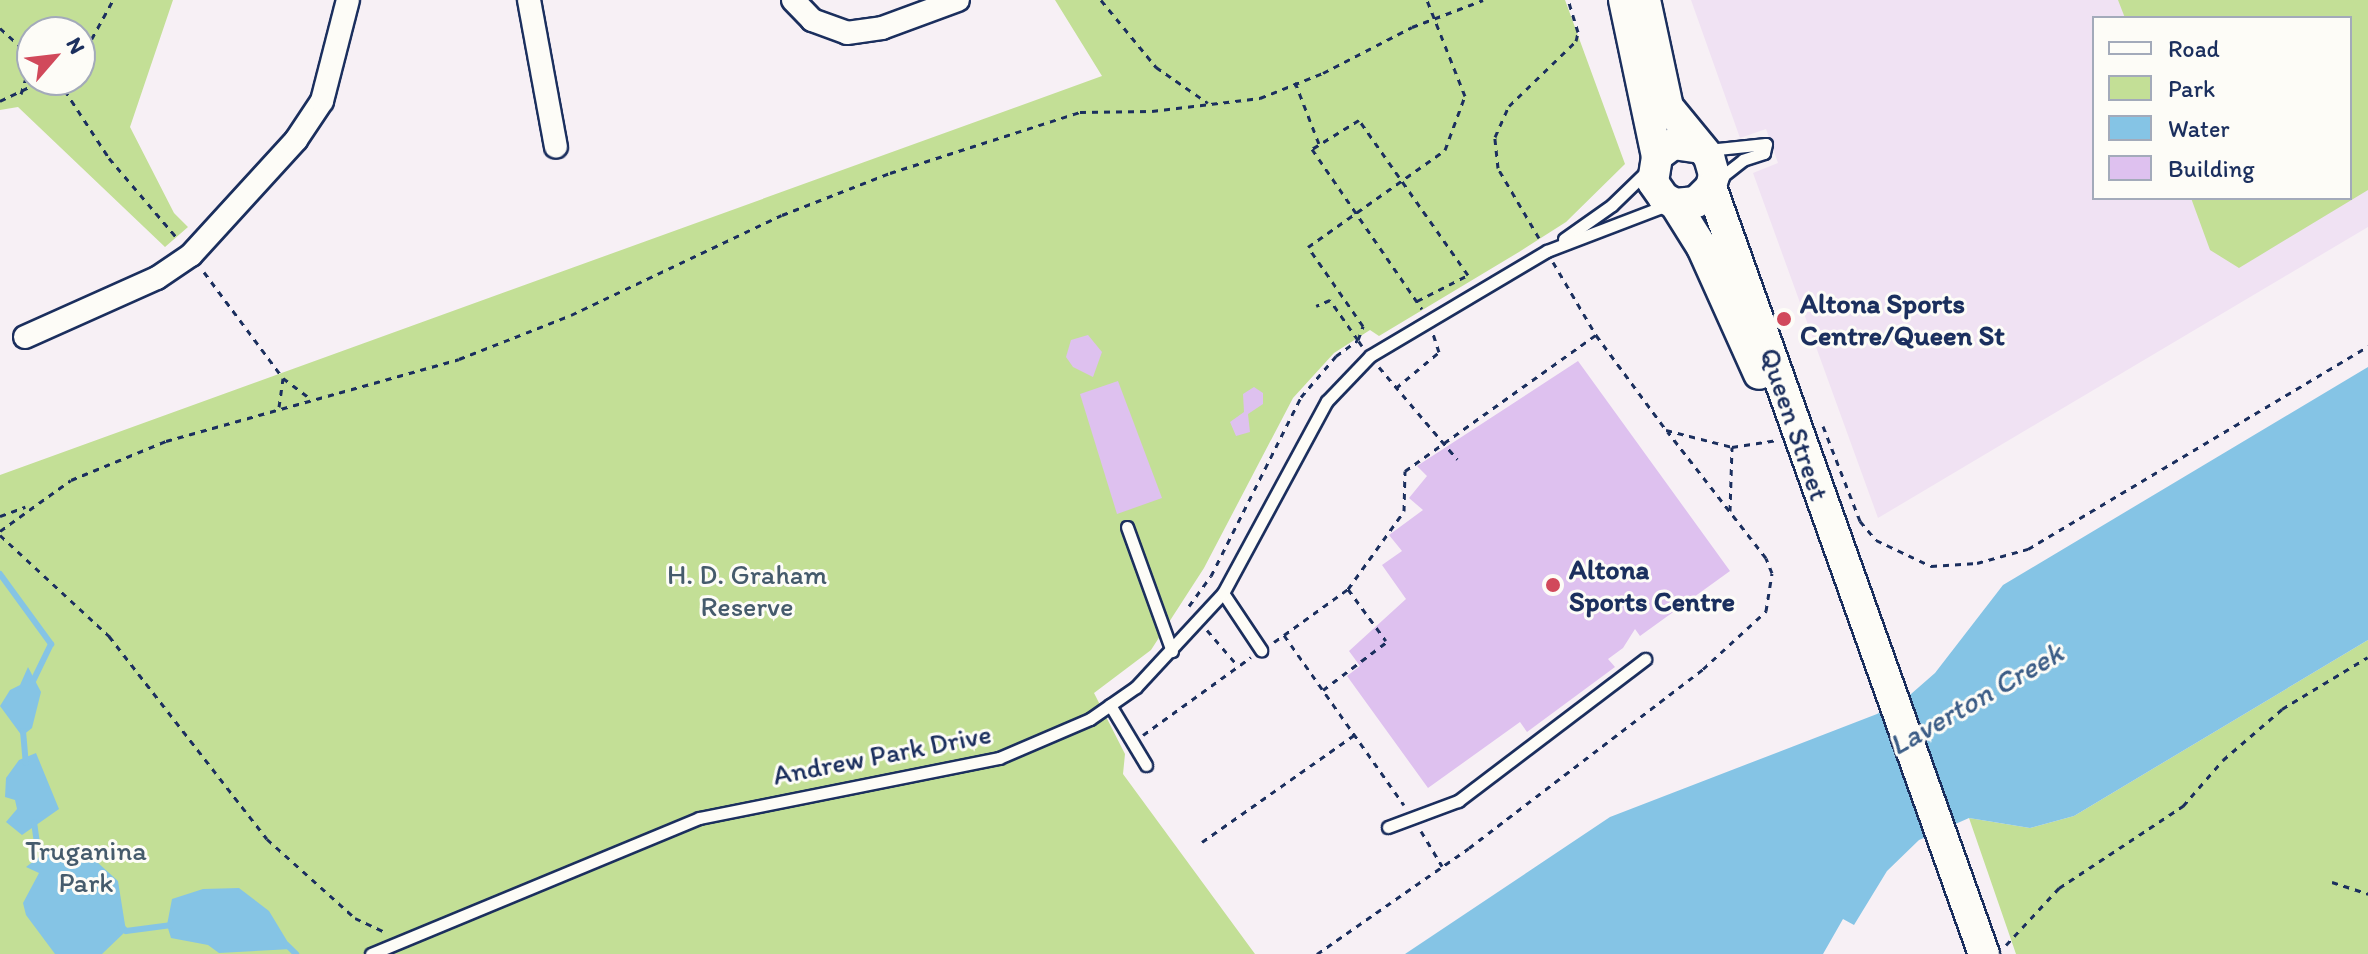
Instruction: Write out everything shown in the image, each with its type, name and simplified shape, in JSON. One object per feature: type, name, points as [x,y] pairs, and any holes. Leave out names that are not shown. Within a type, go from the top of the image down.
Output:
[{"type":"main road","points":[[1624,0],[1656,159],[1657,191],[1674,204],[1696,202],[1712,185],[1713,166],[1668,107],[1645,0]]},
{"type":"main road","points":[[1656,159],[1673,144],[1702,149]]},
{"type":"main road","name":"Queen Street","points":[[1712,185],[1866,629],[1984,954]]},
{"type":"main road","name":"Queen Street","points":[[1674,204],[1702,247],[1846,572]]},
{"type":"street","points":[[25,337],[157,278],[191,255],[296,140],[322,101],[348,0]]},
{"type":"street","points":[[529,0],[556,147]]},
{"type":"street","points":[[793,0],[812,20],[847,33],[882,28],[958,0]]},
{"type":"lane","points":[[1702,149],[1766,144],[1764,153],[1732,166],[1712,185]]},
{"type":"lane","name":"Andrew Park Drive","points":[[371,954],[699,818],[999,758],[1090,719],[1172,651],[1223,593],[1327,401],[1370,356],[1427,318],[1547,251],[1612,205],[1656,159]]},
{"type":"lane","name":"Andrew Park Drive","points":[[1547,251],[1674,204]]},
{"type":"lane","points":[[1127,527],[1172,651]]},
{"type":"lane","points":[[1223,593],[1261,650]]},
{"type":"lane","points":[[1388,827],[1415,820],[1458,801],[1645,659]]},
{"type":"lane","points":[[1110,705],[1146,765]]},
{"type":"path","points":[[96,32],[113,0]]},
{"type":"path","points":[[1101,0],[1156,67],[1208,103]]},
{"type":"path","points":[[1238,666],[1199,622],[1185,611],[1211,576],[1284,423],[1336,356],[1358,340],[1363,326],[1308,247],[1445,150],[1465,96],[1427,0]]},
{"type":"path","points":[[0,516],[28,506],[71,480],[166,441],[459,359],[571,315],[782,215],[1025,127],[1080,112],[1260,98],[1436,18],[1483,0]]},
{"type":"path","points":[[1568,0],[1578,32]]},
{"type":"path","points":[[0,28],[16,42]]},
{"type":"path","points":[[1295,82],[1319,144]]},
{"type":"path","points":[[70,96],[109,158],[191,255],[283,378],[311,400]]},
{"type":"path","points":[[1359,120],[1468,275],[1417,301],[1312,149],[1319,144],[1359,120]]},
{"type":"path","points":[[1316,306],[1330,300],[1370,356],[1457,459]]},
{"type":"path","points":[[1396,388],[1439,352],[1427,318]]},
{"type":"path","points":[[1131,744],[1348,589],[1404,511],[1405,471],[1596,335]]},
{"type":"path","points":[[1824,425],[1860,521],[1876,540],[1931,566],[1977,563],[2028,549],[2368,346]]},
{"type":"path","points":[[279,407],[283,378]]},
{"type":"path","points":[[1317,954],[1442,866],[1703,669],[1766,611],[1772,573],[1730,511],[1666,430]]},
{"type":"path","points":[[1730,511],[1732,447]]},
{"type":"path","points":[[28,506],[0,533],[109,636],[267,839],[309,882],[355,918],[402,940]]},
{"type":"path","points":[[1323,690],[1388,641],[1348,589]]},
{"type":"path","points":[[1284,635],[1415,820],[1442,866]]},
{"type":"path","points":[[1998,954],[2059,888],[2183,806],[2223,760],[2282,709],[2368,657]]},
{"type":"path","points":[[1202,842],[1354,735]]},
{"type":"path","points":[[2332,882],[2368,894]]},
{"type":"shaded area","points":[[1691,0],[2368,0],[2368,227],[1878,518],[1753,173],[1778,163],[1766,129],[1740,138]]},
{"type":"green space","points":[[0,0],[173,0],[130,127],[174,213],[188,227],[165,247],[18,107],[0,110]]},
{"type":"green space","name":"H. D. Graham Reserve","points":[[1055,0],[1565,0],[1625,164],[1566,222],[1379,336],[1370,330],[1334,353],[1293,398],[1204,568],[1151,650],[1094,693],[1125,754],[1123,774],[1255,954],[0,954],[0,475],[1102,76]]},
{"type":"green space","points":[[2118,0],[2368,0],[2368,190],[2352,200],[2352,16],[2124,16]]},
{"type":"green space","points":[[2192,200],[2351,200],[2239,268],[2210,250]]},
{"type":"green space","points":[[2368,640],[2368,954],[2016,954],[1969,818],[2030,828],[2074,816]]},
{"type":"water","name":"Laverton Creek","points":[[2368,367],[2368,640],[2074,816],[2030,828],[1969,818],[1919,840],[1887,871],[1854,925],[1843,919],[1823,954],[1405,954],[1610,817],[1877,714],[1911,694],[1935,673],[2003,585]]},
{"type":"water","points":[[28,667],[41,692],[32,728],[22,736],[0,706],[10,690],[20,685]]},
{"type":"water","points":[[36,753],[59,809],[22,835],[6,822],[17,809],[15,800],[5,797],[6,778],[19,760]]},
{"type":"water","points":[[73,847],[95,852],[97,862],[118,881],[126,931],[102,954],[55,954],[26,915],[23,903],[39,873],[26,867],[39,857]]},
{"type":"water","points":[[239,888],[269,911],[292,949],[219,953],[208,945],[171,938],[167,925],[172,899],[203,889]]},
{"type":"building","points":[[1088,335],[1102,352],[1093,377],[1073,367],[1066,357],[1071,340]]},
{"type":"building","name":"Altona Sports Centre","points":[[1578,361],[1730,571],[1640,636],[1635,629],[1623,648],[1608,659],[1615,667],[1527,732],[1520,722],[1428,788],[1347,676],[1360,666],[1349,651],[1406,599],[1382,565],[1402,551],[1389,535],[1423,510],[1409,498],[1427,476],[1417,466]]},
{"type":"building","points":[[1118,381],[1162,498],[1117,514],[1080,394]]},
{"type":"building","points":[[1254,387],[1263,393],[1263,404],[1248,414],[1250,432],[1236,436],[1230,422],[1244,412],[1243,394]]},
{"type":"waterway","points":[[0,574],[51,644],[33,681]]},
{"type":"waterway","points":[[23,731],[26,763]]},
{"type":"waterway","points":[[34,822],[37,843],[51,857]]},
{"type":"waterway","points":[[121,926],[126,931],[172,925]]},
{"type":"waterway","points":[[287,945],[296,954]]},
{"type":"place","name":"Altona Sports Centre/Queen St","points":[[1784,319]]},
{"type":"place","name":"Altona Sports Centre","points":[[1553,585]]},
{"type":"park label","name":"Truganina Park","points":[[86,866]]}]
